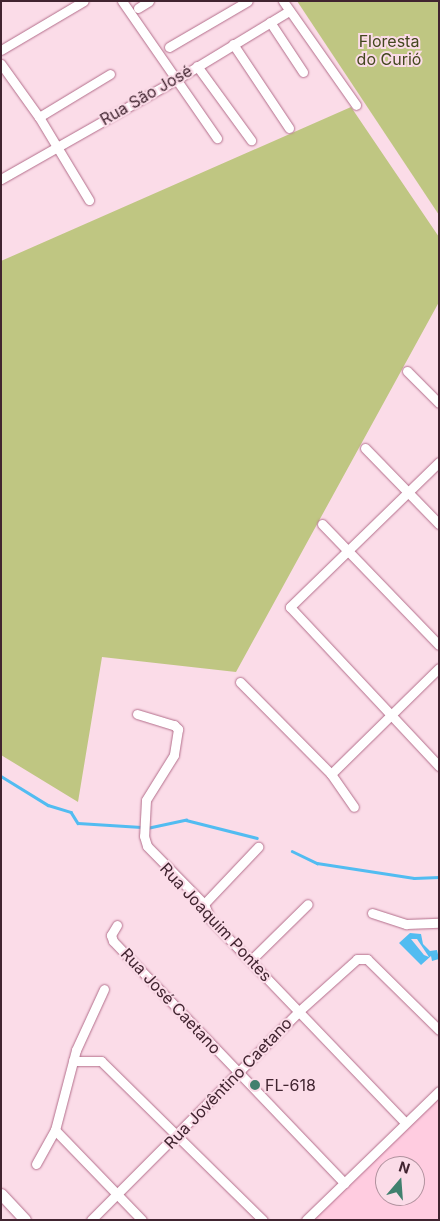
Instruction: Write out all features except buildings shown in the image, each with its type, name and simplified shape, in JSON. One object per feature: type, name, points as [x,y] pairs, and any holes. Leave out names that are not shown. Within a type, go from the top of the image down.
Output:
[{"type":"street","points":[[1,50],[84,1]]},
{"type":"street","points":[[122,1],[217,138]]},
{"type":"street","points":[[138,8],[149,1]]},
{"type":"street","points":[[169,47],[248,1]]},
{"type":"street","points":[[283,1],[356,105]]},
{"type":"street","name":"Rua São José","points":[[1,179],[177,79],[289,11]]},
{"type":"street","points":[[270,22],[303,72]]},
{"type":"street","points":[[234,44],[289,128]]},
{"type":"street","points":[[1,64],[39,117],[55,147],[89,200]]},
{"type":"street","points":[[197,66],[251,140]]},
{"type":"street","points":[[39,117],[110,74]]},
{"type":"street","points":[[407,371],[439,403]]},
{"type":"street","points":[[365,448],[439,524]]},
{"type":"street","points":[[439,462],[292,604],[291,610],[439,766]]},
{"type":"street","points":[[322,524],[439,645]]},
{"type":"street","points":[[331,774],[439,668]]},
{"type":"street","points":[[240,682],[331,774],[354,807]]},
{"type":"street","name":"Rua Joaquim Pontes","points":[[137,714],[174,725],[178,738],[171,762],[146,800],[143,828],[145,842],[156,858],[204,904],[210,919],[252,959],[298,1012],[404,1121]]},
{"type":"street","points":[[204,904],[258,847]]},
{"type":"street","points":[[252,959],[308,904]]},
{"type":"street","points":[[372,913],[406,924],[439,923]]},
{"type":"street","name":"Rua José Caetano","points":[[117,925],[111,935],[114,941],[344,1183]]},
{"type":"street","name":"Rua Jovêntino Caetano","points":[[91,1220],[179,1134],[237,1072],[298,1012],[357,959],[364,958],[370,962],[439,1030]]},
{"type":"street","points":[[36,1164],[55,1130],[72,1061],[104,989]]},
{"type":"street","points":[[72,1061],[95,1059],[179,1134],[263,1220]]},
{"type":"street","points":[[306,1220],[404,1121],[439,1091]]},
{"type":"street","points":[[55,1130],[142,1220]]},
{"type":"street","points":[[1,1194],[25,1220]]},
{"type":"shaded area","points":[[439,1098],[439,1220],[314,1220],[375,1160],[375,1206],[425,1206],[425,1156],[380,1156]]},
{"type":"green space","name":"Floresta do Curió","points":[[297,1],[439,1],[439,215]]},
{"type":"green space","points":[[351,107],[439,237],[439,302],[236,672],[102,657],[78,802],[1,755],[1,261]]},
{"type":"water","points":[[410,933],[421,934],[423,944],[430,951],[437,950],[439,959],[432,961],[431,956],[421,965],[399,943]]},
{"type":"pier","points":[[411,939],[417,939],[429,957],[424,955]]},
{"type":"waterway","points":[[1,776],[48,805],[71,812],[78,823],[141,827]]},
{"type":"waterway","points":[[147,828],[186,820],[257,838]]},
{"type":"waterway","points":[[292,851],[317,863],[414,878],[439,877]]},
{"type":"place","name":"FL-618","points":[[255,1085]]}]
